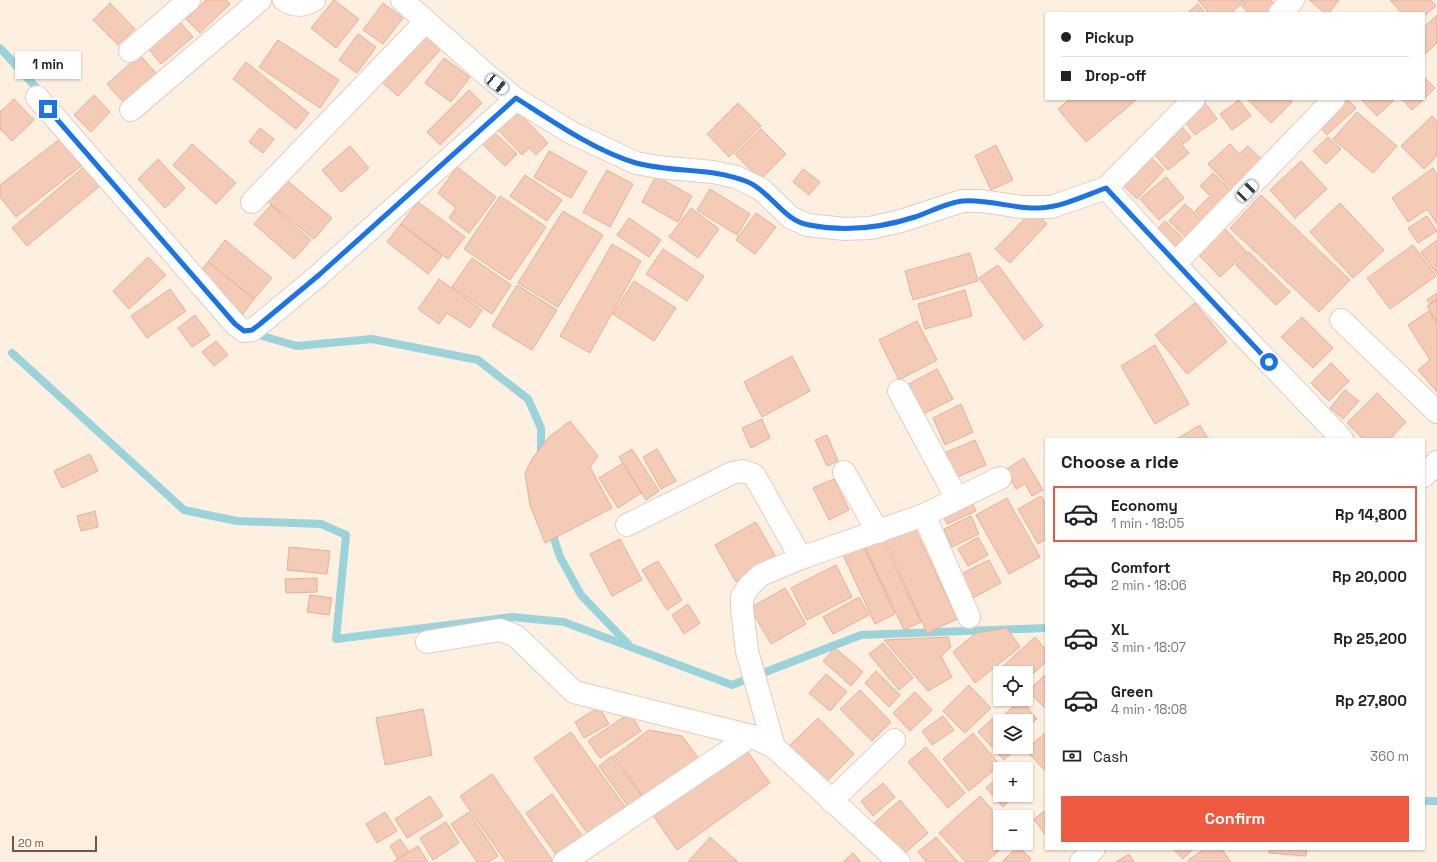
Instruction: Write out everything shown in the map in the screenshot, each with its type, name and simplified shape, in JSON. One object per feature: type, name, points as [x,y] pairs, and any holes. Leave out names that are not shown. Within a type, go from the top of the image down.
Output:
[{"type":"street","points":[[130,51],[189,0]]},
{"type":"street","points":[[131,110],[260,0]]},
{"type":"street","points":[[284,0],[297,6],[306,5],[314,0]]},
{"type":"street","points":[[402,0],[488,76],[516,98],[572,133],[636,163],[658,167],[713,172],[736,177],[761,189],[790,217],[807,225],[845,229],[870,228],[900,222],[962,201],[982,201],[1021,207],[1051,207],[1106,188],[1193,100]]},
{"type":"street","points":[[1281,12],[1293,0]]},
{"type":"street","points":[[252,202],[426,21]]},
{"type":"street","points":[[37,97],[235,324],[244,331],[252,330],[319,275],[516,98]]},
{"type":"street","points":[[1175,264],[1333,100]]},
{"type":"street","points":[[1106,188],[1175,264],[1341,438]]},
{"type":"street","points":[[1341,320],[1437,412]]},
{"type":"street","points":[[899,391],[957,499]]},
{"type":"street","points":[[1425,475],[1437,462]]},
{"type":"street","points":[[627,525],[732,473],[749,472],[754,475],[801,558]]},
{"type":"street","points":[[844,472],[878,532]]},
{"type":"street","points":[[774,747],[747,651],[742,597],[749,586],[761,575],[801,558],[924,515],[1000,478]]},
{"type":"street","points":[[924,515],[969,617]]},
{"type":"street","points":[[426,642],[500,630],[508,632],[516,636],[574,692],[751,736],[774,747],[899,862]]},
{"type":"street","points":[[564,862],[751,736]]},
{"type":"street","points":[[831,800],[894,740]]},
{"type":"street","points":[[1081,862],[1093,850]]},
{"type":"building","points":[[206,0],[226,0],[230,4],[200,33],[186,19]]},
{"type":"building","points":[[334,0],[359,19],[336,48],[311,28]]},
{"type":"building","points":[[1198,0],[1246,0],[1232,12],[1208,12]]},
{"type":"building","points":[[1248,0],[1271,0],[1276,6],[1269,12],[1247,12],[1242,6]]},
{"type":"building","points":[[1309,0],[1339,0],[1330,12],[1324,12]]},
{"type":"building","points":[[1390,0],[1431,0],[1436,6],[1425,15],[1425,12],[1401,12]]},
{"type":"building","points":[[110,3],[135,29],[118,45],[93,20]]},
{"type":"building","points":[[383,3],[403,18],[383,44],[363,30]]},
{"type":"building","points":[[1198,4],[1204,12],[1188,12]]},
{"type":"building","points":[[1437,15],[1437,43],[1425,54],[1425,26]]},
{"type":"building","points":[[179,21],[193,37],[161,64],[147,47]]},
{"type":"building","points":[[425,30],[443,47],[398,96],[379,80]]},
{"type":"building","points":[[358,34],[376,47],[357,73],[339,60]]},
{"type":"building","points":[[278,40],[339,80],[320,108],[259,67]]},
{"type":"building","points":[[140,55],[157,74],[124,103],[107,84]]},
{"type":"building","points":[[444,58],[470,77],[451,102],[425,83]]},
{"type":"building","points":[[246,62],[309,113],[296,129],[233,79]]},
{"type":"building","points":[[1425,78],[1435,88],[1425,98]]},
{"type":"building","points":[[469,90],[482,103],[440,145],[427,132]]},
{"type":"building","points":[[94,95],[110,112],[91,132],[74,115]]},
{"type":"building","points":[[14,99],[34,120],[12,141],[0,129],[0,112]]},
{"type":"building","points":[[1069,100],[1136,100],[1086,142],[1058,109]]},
{"type":"building","points":[[1239,100],[1251,116],[1232,130],[1220,114]]},
{"type":"building","points":[[1248,100],[1290,100],[1292,102],[1271,123]]},
{"type":"building","points":[[1336,100],[1348,100],[1356,108],[1327,135],[1314,121]]},
{"type":"building","points":[[1362,100],[1394,100],[1377,116]]},
{"type":"building","points":[[1403,100],[1423,100],[1412,110]]},
{"type":"building","points":[[738,103],[761,126],[729,157],[707,134]]},
{"type":"building","points":[[1205,103],[1217,119],[1195,135],[1183,119]]},
{"type":"building","points":[[516,110],[548,143],[536,155],[529,148],[522,155],[497,129]]},
{"type":"building","points":[[1357,112],[1397,146],[1373,173],[1333,139]]},
{"type":"building","points":[[1432,116],[1437,121],[1437,156],[1424,169],[1401,146]]},
{"type":"building","points":[[1178,122],[1191,138],[1183,144],[1171,128]]},
{"type":"building","points":[[260,128],[274,139],[263,153],[249,142]]},
{"type":"building","points":[[761,129],[786,154],[760,180],[735,154]]},
{"type":"building","points":[[492,130],[517,154],[505,166],[480,142]]},
{"type":"building","points":[[1169,130],[1189,153],[1168,170],[1149,148]]},
{"type":"building","points":[[1328,137],[1341,149],[1326,164],[1313,151]]},
{"type":"building","points":[[60,139],[81,166],[16,217],[0,197],[0,185]]},
{"type":"building","points":[[192,144],[236,183],[216,204],[173,165]]},
{"type":"building","points":[[1230,144],[1239,154],[1248,146],[1268,166],[1237,195],[1208,164]]},
{"type":"building","points":[[996,145],[1013,180],[991,190],[975,156]]},
{"type":"building","points":[[350,146],[369,168],[341,192],[322,170]]},
{"type":"building","points":[[549,151],[587,172],[571,198],[534,177]]},
{"type":"building","points":[[1147,154],[1164,170],[1137,199],[1120,182]]},
{"type":"building","points":[[158,159],[185,188],[165,208],[138,179]]},
{"type":"building","points":[[1301,161],[1327,189],[1295,218],[1270,190]]},
{"type":"building","points":[[85,166],[101,185],[27,246],[12,228]]},
{"type":"building","points":[[457,167],[496,197],[469,233],[449,218],[456,208],[438,193]]},
{"type":"building","points":[[1433,168],[1437,175],[1437,224],[1427,209],[1408,222],[1392,198]]},
{"type":"building","points":[[803,169],[820,182],[809,195],[793,182]]},
{"type":"building","points":[[607,170],[633,184],[610,227],[583,212]]},
{"type":"building","points":[[1213,173],[1238,198],[1226,211],[1200,186]]},
{"type":"building","points":[[525,175],[562,200],[547,221],[510,196]]},
{"type":"building","points":[[656,176],[692,196],[678,222],[642,202]]},
{"type":"building","points":[[1166,177],[1184,198],[1159,220],[1140,199]]},
{"type":"building","points":[[284,178],[332,218],[314,239],[266,200]]},
{"type":"building","points":[[710,189],[750,214],[737,235],[697,210]]},
{"type":"building","points":[[1261,195],[1350,280],[1319,312],[1230,228]]},
{"type":"building","points":[[500,196],[546,227],[510,280],[464,249]]},
{"type":"building","points":[[1209,197],[1223,211],[1210,225],[1195,211]]},
{"type":"building","points":[[418,202],[465,237],[448,259],[401,224]]},
{"type":"building","points":[[1340,203],[1384,250],[1353,278],[1310,232]]},
{"type":"building","points":[[1185,204],[1207,225],[1191,242],[1169,221]]},
{"type":"building","points":[[271,205],[311,240],[294,259],[254,224]]},
{"type":"building","points":[[691,208],[719,229],[698,258],[669,237]]},
{"type":"building","points":[[1033,210],[1047,224],[1010,263],[995,249]]},
{"type":"building","points":[[563,211],[603,235],[558,307],[518,283]]},
{"type":"building","points":[[756,213],[776,227],[755,254],[736,240]]},
{"type":"building","points":[[1427,216],[1437,231],[1418,243],[1408,228]]},
{"type":"building","points":[[629,218],[661,240],[649,257],[617,235]]},
{"type":"building","points":[[1165,221],[1186,241],[1174,253],[1153,233]]},
{"type":"building","points":[[401,224],[442,256],[428,274],[387,242]]},
{"type":"building","points":[[1223,227],[1247,252],[1220,277],[1196,252]]},
{"type":"building","points":[[225,240],[272,278],[254,299],[208,262]]},
{"type":"building","points":[[1437,240],[1437,274],[1421,252]]},
{"type":"building","points":[[612,244],[641,261],[590,353],[560,336]]},
{"type":"building","points":[[1413,245],[1436,276],[1390,309],[1367,278]]},
{"type":"building","points":[[663,249],[704,276],[687,301],[646,274]]},
{"type":"building","points":[[1249,252],[1290,292],[1276,305],[1236,265]]},
{"type":"building","points":[[970,253],[978,281],[913,300],[905,271]]},
{"type":"building","points":[[148,257],[166,275],[129,309],[113,291]]},
{"type":"building","points":[[472,258],[511,285],[492,314],[452,287]]},
{"type":"building","points":[[208,262],[254,299],[243,314],[196,276]]},
{"type":"building","points":[[998,265],[1043,326],[1024,340],[979,278]]},
{"type":"building","points":[[439,279],[482,310],[470,328],[447,313],[439,324],[418,309]]},
{"type":"building","points":[[634,281],[676,308],[654,341],[613,314]]},
{"type":"building","points":[[517,285],[557,310],[532,350],[492,326]]},
{"type":"building","points":[[170,289],[186,311],[147,338],[131,316]]},
{"type":"building","points":[[965,290],[972,316],[925,329],[918,304]]},
{"type":"building","points":[[1437,293],[1437,299],[1430,304],[1427,300]]},
{"type":"building","points":[[1437,300],[1437,322],[1427,306]]},
{"type":"building","points":[[1195,303],[1227,342],[1187,374],[1155,335]]},
{"type":"building","points":[[1429,311],[1437,324],[1437,392],[1418,370],[1430,360],[1408,325]]},
{"type":"building","points":[[195,315],[210,335],[192,347],[178,328]]},
{"type":"building","points":[[1302,317],[1333,348],[1313,368],[1281,337]]},
{"type":"building","points":[[917,321],[937,360],[899,380],[879,340]]},
{"type":"building","points":[[216,341],[228,355],[214,366],[202,352]]},
{"type":"building","points":[[1155,345],[1189,404],[1155,424],[1121,366]]},
{"type":"building","points":[[792,356],[810,391],[762,417],[744,382]]},
{"type":"building","points":[[1331,363],[1349,381],[1329,401],[1311,383]]},
{"type":"building","points":[[937,369],[953,399],[919,416],[903,387]]},
{"type":"building","points":[[1345,390],[1359,401],[1343,419],[1330,408]]},
{"type":"building","points":[[1377,393],[1406,422],[1391,438],[1362,438],[1347,423]]},
{"type":"building","points":[[961,404],[973,432],[945,445],[933,418]]},
{"type":"building","points":[[762,419],[770,438],[751,448],[742,428]]},
{"type":"building","points":[[570,421],[598,456],[590,467],[612,508],[545,543],[530,505],[525,473],[532,459],[549,437]]},
{"type":"building","points":[[1200,425],[1207,438],[1179,438]]},
{"type":"building","points":[[827,435],[838,461],[827,466],[815,440]]},
{"type":"building","points":[[975,440],[986,465],[952,479],[942,454]]},
{"type":"building","points":[[632,449],[659,491],[646,500],[619,457]]},
{"type":"building","points":[[657,449],[676,481],[661,489],[643,457]]},
{"type":"building","points":[[90,454],[98,471],[62,488],[54,471]]},
{"type":"building","points":[[1024,458],[1043,490],[1032,496],[1025,484],[1016,489],[1005,470]]},
{"type":"building","points":[[623,463],[641,493],[618,508],[599,478]]},
{"type":"building","points":[[834,479],[849,510],[829,520],[813,488]]},
{"type":"building","points":[[1041,496],[1045,502],[1045,540],[1038,544],[1018,509]]},
{"type":"building","points":[[970,498],[976,511],[947,524],[941,511]]},
{"type":"building","points":[[1007,498],[1040,557],[1009,574],[976,515]]},
{"type":"building","points":[[95,511],[98,527],[81,531],[77,516]]},
{"type":"building","points":[[971,516],[979,534],[952,547],[944,529]]},
{"type":"building","points":[[756,522],[777,559],[736,582],[715,545]]},
{"type":"building","points":[[915,528],[957,619],[927,633],[885,541]]},
{"type":"building","points":[[881,537],[921,622],[904,630],[864,545]]},
{"type":"building","points":[[978,537],[988,555],[968,566],[958,549]]},
{"type":"building","points":[[620,539],[642,580],[612,596],[590,554]]},
{"type":"building","points":[[863,545],[895,614],[875,624],[843,555]]},
{"type":"building","points":[[289,547],[330,551],[327,574],[287,570]]},
{"type":"building","points":[[989,560],[1001,583],[971,599],[959,575]]},
{"type":"building","points":[[658,561],[682,600],[667,610],[642,570]]},
{"type":"building","points":[[836,565],[852,597],[807,620],[791,588]]},
{"type":"building","points":[[317,578],[317,592],[286,593],[285,579]]},
{"type":"building","points":[[785,588],[806,624],[771,644],[750,608]]},
{"type":"building","points":[[310,595],[332,598],[329,615],[307,612]]},
{"type":"building","points":[[859,597],[869,615],[833,634],[823,617]]},
{"type":"building","points":[[688,604],[700,623],[684,634],[672,615]]},
{"type":"building","points":[[1007,628],[1020,647],[996,666],[993,666],[993,669],[975,683],[953,652],[976,633]]},
{"type":"building","points":[[948,637],[951,647],[941,656],[952,677],[928,691],[884,640]]},
{"type":"building","points":[[1035,637],[1045,649],[1045,663],[1033,674],[1033,666],[1003,666]]},
{"type":"building","points":[[883,643],[913,678],[899,690],[869,654]]},
{"type":"building","points":[[835,648],[863,672],[851,686],[823,661]]},
{"type":"building","points":[[876,671],[900,695],[889,707],[865,683]]},
{"type":"building","points":[[826,674],[847,692],[830,711],[809,693]]},
{"type":"building","points":[[1045,675],[1045,708],[1033,696],[1033,686]]},
{"type":"building","points":[[969,685],[991,708],[965,733],[943,711]]},
{"type":"building","points":[[860,690],[891,722],[872,741],[840,709]]},
{"type":"building","points":[[915,692],[932,710],[910,731],[893,713]]},
{"type":"building","points":[[1014,706],[1026,706],[1033,714],[1005,714]]},
{"type":"building","points":[[599,707],[609,724],[584,738],[575,722]]},
{"type":"building","points":[[423,709],[432,755],[385,765],[376,718]]},
{"type":"building","points":[[630,713],[641,731],[600,758],[588,741]]},
{"type":"building","points":[[1033,714],[1037,719],[1033,722]]},
{"type":"building","points":[[943,716],[954,730],[932,745],[922,731]]},
{"type":"building","points":[[818,718],[854,754],[825,783],[789,746]]},
{"type":"building","points":[[993,718],[993,748],[978,732]]},
{"type":"building","points":[[649,730],[682,736],[699,759],[643,796],[614,756]]},
{"type":"building","points":[[571,732],[628,811],[590,837],[534,758]]},
{"type":"building","points":[[973,733],[997,762],[993,762],[993,771],[969,791],[943,759]]},
{"type":"building","points":[[1045,733],[1045,771],[1030,754],[1033,754],[1033,744]]},
{"type":"building","points":[[926,747],[965,793],[948,808],[908,762]]},
{"type":"building","points":[[745,748],[770,783],[677,850],[652,814]]},
{"type":"building","points":[[998,754],[1010,754],[1004,760]]},
{"type":"building","points":[[612,756],[644,799],[630,809],[599,766]]},
{"type":"building","points":[[492,774],[553,861],[552,862],[506,862],[460,796]]},
{"type":"building","points":[[993,782],[993,796],[986,788]]},
{"type":"building","points":[[883,783],[895,797],[873,816],[861,801]]},
{"type":"building","points":[[552,794],[586,841],[560,860],[526,813]]},
{"type":"building","points":[[430,796],[443,816],[407,838],[395,819]]},
{"type":"building","points":[[980,796],[993,810],[993,850],[999,850],[986,862],[966,862],[939,833]]},
{"type":"building","points":[[900,800],[928,833],[903,855],[874,823]]},
{"type":"building","points":[[999,802],[1008,802],[1003,807]]},
{"type":"building","points":[[1045,811],[1045,835],[1034,819]]},
{"type":"building","points":[[385,812],[397,831],[377,843],[366,824]]},
{"type":"building","points":[[469,812],[498,856],[488,862],[477,862],[451,824]]},
{"type":"building","points":[[446,822],[459,843],[433,860],[420,838]]},
{"type":"building","points":[[710,837],[738,862],[688,862]]},
{"type":"building","points":[[936,837],[958,862],[926,862],[918,852]]},
{"type":"building","points":[[400,839],[409,852],[398,859],[390,846]]},
{"type":"building","points":[[418,846],[428,862],[393,862],[398,859]]},
{"type":"building","points":[[1014,850],[1022,850],[1031,859],[1028,862],[1002,862]]},
{"type":"building","points":[[1174,850],[1192,850],[1183,859]]},
{"type":"building","points":[[1203,850],[1223,850],[1231,862],[1189,862],[1188,860]]},
{"type":"building","points":[[1269,850],[1307,850],[1306,856],[1269,853]]},
{"type":"building","points":[[853,853],[861,862],[843,862]]},
{"type":"building","points":[[1129,854],[1134,862],[1116,862]]},
{"type":"waterway","points":[[0,48],[42,94]]},
{"type":"waterway","points":[[253,331],[255,334],[297,346],[372,339],[478,360],[528,399],[541,428],[541,457]]},
{"type":"waterway","points":[[12,353],[184,510],[237,521],[321,524],[346,535],[336,639],[512,617],[564,622],[732,685],[861,635],[1045,628]]},
{"type":"waterway","points":[[551,529],[560,557],[581,595],[629,645]]},
{"type":"waterway","points":[[1425,801],[1437,801]]},
{"type":"route","points":[[48,109],[235,324],[244,331],[252,330],[319,275],[516,98],[572,133],[636,163],[658,167],[713,172],[736,177],[750,183],[761,189],[774,200],[790,217],[807,225],[845,229],[870,228],[900,222],[962,201],[982,201],[1021,207],[1051,207],[1106,188],[1175,264],[1269,362]]}]
